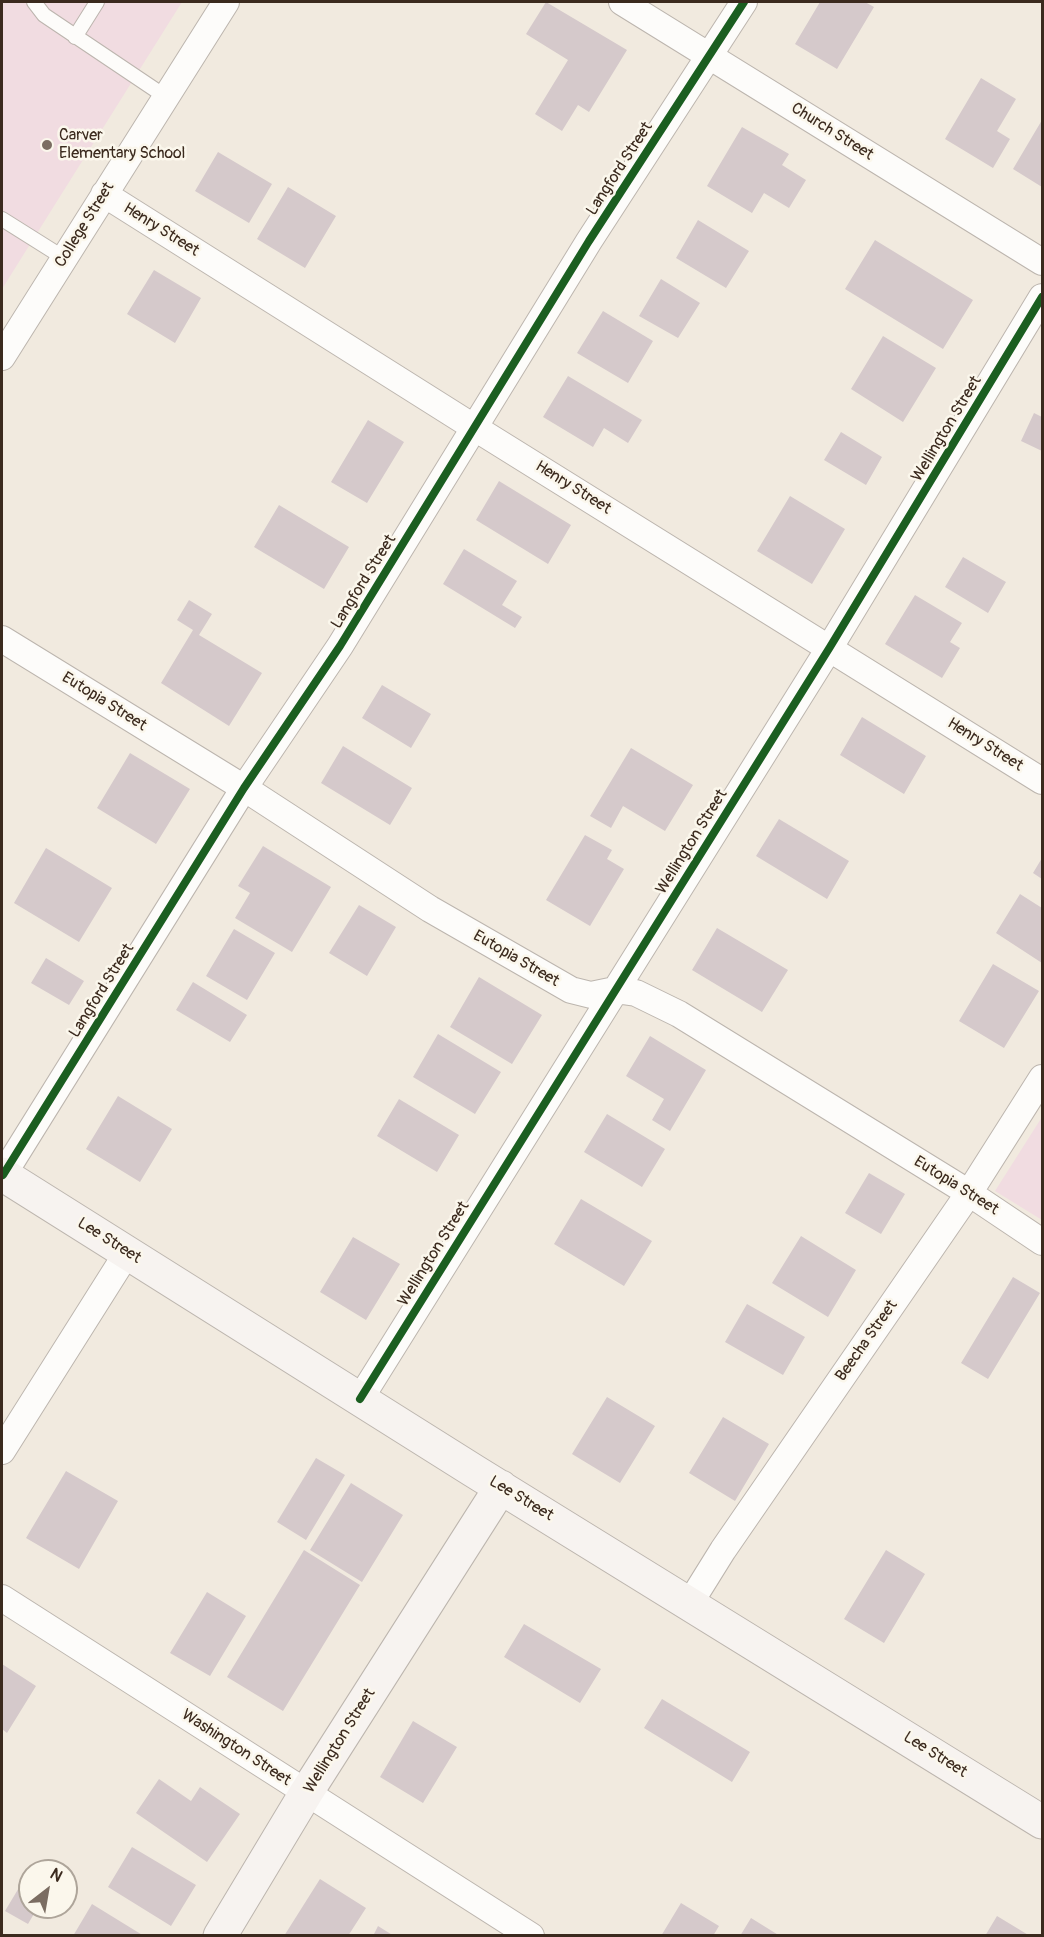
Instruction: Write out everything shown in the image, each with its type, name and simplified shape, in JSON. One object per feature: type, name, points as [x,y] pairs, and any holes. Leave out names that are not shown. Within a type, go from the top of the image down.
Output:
[{"type":"main road","name":"Lee Street","points":[[2,1175],[1042,1822]]},
{"type":"main road","name":"Wellington Street","points":[[220,1935],[306,1793],[501,1487]]},
{"type":"street","name":"College Street","points":[[2,357],[226,2]]},
{"type":"street","name":"Church Street","points":[[622,2],[1042,262]]},
{"type":"street","name":"Langford Street","points":[[2,1175],[243,788],[340,646],[589,242],[744,2]]},
{"type":"street","name":"Henry Street","points":[[104,194],[475,428],[1042,780]]},
{"type":"street","name":"Wellington Street","points":[[360,1399],[830,647],[1042,297]]},
{"type":"street","name":"Eutopia Street","points":[[2,639],[243,788],[430,909],[571,990],[591,995],[615,990],[636,993],[679,1014],[969,1193],[1042,1242]]},
{"type":"street","name":"Beecha Street","points":[[690,1603],[723,1550],[969,1193],[1042,1078]]},
{"type":"street","points":[[2,1451],[128,1253]]},
{"type":"street","name":"Washington Street","points":[[2,1598],[531,1935]]},
{"type":"lane","points":[[34,2],[44,15],[166,97]]},
{"type":"lane","points":[[75,37],[98,2]]},
{"type":"lane","points":[[2,219],[64,258]]},
{"type":"shaded area","name":"Carver Elementary School","points":[[2,2],[182,2],[2,289]]},
{"type":"shaded area","points":[[1042,1117],[1042,1220],[995,1191]]},
{"type":"building","points":[[546,2],[627,50],[589,112],[578,105],[562,131],[535,114],[568,60],[526,34]]},
{"type":"building","points":[[820,2],[865,2],[874,7],[837,69],[795,44]]},
{"type":"building","points":[[981,78],[1016,99],[997,131],[1010,139],[993,168],[945,139]]},
{"type":"building","points":[[1042,120],[1042,187],[1013,169]]},
{"type":"building","points":[[742,127],[789,154],[782,165],[806,180],[789,208],[764,193],[752,213],[707,186]]},
{"type":"building","points":[[218,152],[272,184],[249,223],[195,191]]},
{"type":"building","points":[[288,187],[336,216],[305,268],[257,239]]},
{"type":"building","points":[[698,220],[749,251],[726,288],[676,258]]},
{"type":"building","points":[[875,240],[973,300],[943,349],[845,289]]},
{"type":"building","points":[[154,270],[201,298],[175,343],[127,314]]},
{"type":"building","points":[[661,279],[700,303],[678,338],[639,316]]},
{"type":"building","points":[[603,311],[653,341],[628,383],[577,353]]},
{"type":"building","points":[[883,336],[936,368],[903,422],[851,389]]},
{"type":"building","points":[[568,376],[642,420],[628,443],[604,428],[593,447],[543,417]]},
{"type":"building","points":[[1034,413],[1042,417],[1042,451],[1021,441]]},
{"type":"building","points":[[368,420],[404,442],[367,503],[331,482]]},
{"type":"building","points":[[841,432],[882,457],[866,485],[824,460]]},
{"type":"building","points":[[499,481],[571,525],[548,564],[476,520]]},
{"type":"building","points":[[790,496],[845,529],[812,584],[757,551]]},
{"type":"building","points":[[279,505],[349,547],[324,589],[254,547]]},
{"type":"building","points":[[464,549],[517,581],[502,605],[522,617],[515,628],[443,584]]},
{"type":"building","points":[[963,557],[1006,582],[988,613],[945,587]]},
{"type":"building","points":[[915,595],[962,623],[950,642],[960,648],[942,678],[885,644]]},
{"type":"building","points":[[189,600],[212,614],[199,635],[262,673],[229,726],[161,683],[193,630],[177,620]]},
{"type":"building","points":[[382,685],[431,714],[411,748],[362,718]]},
{"type":"building","points":[[862,717],[926,756],[904,794],[840,755]]},
{"type":"building","points":[[343,746],[412,788],[390,825],[321,783]]},
{"type":"building","points":[[631,748],[693,785],[665,831],[623,806],[611,828],[590,816]]},
{"type":"building","points":[[130,753],[190,789],[156,844],[97,808]]},
{"type":"building","points":[[779,819],[849,861],[827,899],[756,856]]},
{"type":"building","points":[[585,835],[612,850],[607,859],[624,869],[590,926],[546,900]]},
{"type":"building","points":[[263,846],[331,887],[292,952],[235,918],[250,893],[238,886]]},
{"type":"building","points":[[46,848],[112,888],[79,942],[14,903]]},
{"type":"building","points":[[1042,858],[1042,879],[1033,873]]},
{"type":"building","points":[[1020,894],[1042,908],[1042,963],[996,933]]},
{"type":"building","points":[[359,905],[396,927],[367,976],[329,953]]},
{"type":"building","points":[[717,928],[788,970],[762,1012],[692,970]]},
{"type":"building","points":[[234,929],[275,953],[247,1000],[206,976]]},
{"type":"building","points":[[46,958],[84,981],[69,1005],[31,983]]},
{"type":"building","points":[[993,964],[1039,991],[1004,1048],[959,1021]]},
{"type":"building","points":[[479,977],[542,1015],[512,1064],[450,1027]]},
{"type":"building","points":[[193,982],[247,1015],[230,1042],[176,1010]]},
{"type":"building","points":[[438,1034],[501,1072],[475,1114],[413,1077]]},
{"type":"building","points":[[650,1036],[706,1070],[670,1131],[652,1120],[664,1099],[626,1076]]},
{"type":"building","points":[[118,1096],[172,1129],[140,1182],[86,1149]]},
{"type":"building","points":[[399,1099],[459,1135],[437,1172],[377,1136]]},
{"type":"building","points":[[607,1114],[665,1149],[642,1187],[584,1152]]},
{"type":"building","points":[[869,1173],[905,1194],[881,1234],[845,1213]]},
{"type":"building","points":[[581,1199],[652,1241],[624,1286],[554,1244]]},
{"type":"building","points":[[801,1236],[856,1270],[828,1317],[772,1283]]},
{"type":"building","points":[[353,1237],[400,1264],[366,1320],[320,1292]]},
{"type":"building","points":[[1013,1277],[1040,1293],[988,1379],[961,1363]]},
{"type":"building","points":[[747,1304],[805,1337],[783,1375],[725,1342]]},
{"type":"building","points":[[607,1397],[655,1426],[620,1483],[572,1454]]},
{"type":"building","points":[[723,1417],[769,1444],[735,1501],[689,1473]]},
{"type":"building","points":[[316,1458],[345,1475],[306,1540],[277,1522]]},
{"type":"building","points":[[66,1471],[118,1501],[79,1569],[26,1538]]},
{"type":"building","points":[[351,1483],[403,1515],[362,1582],[310,1550]]},
{"type":"building","points":[[304,1550],[360,1585],[283,1711],[227,1677]]},
{"type":"building","points":[[886,1550],[925,1574],[884,1643],[844,1619]]},
{"type":"building","points":[[207,1592],[246,1616],[210,1676],[170,1653]]},
{"type":"building","points":[[524,1624],[601,1669],[580,1703],[504,1657]]},
{"type":"building","points":[[2,1664],[36,1686],[7,1733],[2,1729]]},
{"type":"building","points":[[662,1699],[750,1752],[732,1782],[644,1728]]},
{"type":"building","points":[[413,1721],[457,1747],[423,1803],[380,1777]]},
{"type":"building","points":[[159,1779],[191,1801],[200,1787],[240,1814],[207,1862],[136,1813]]},
{"type":"building","points":[[132,1847],[196,1885],[171,1926],[108,1887]]},
{"type":"building","points":[[320,1879],[366,1908],[348,1936],[284,1936]]},
{"type":"building","points":[[18,1889],[18,1918],[5,1911]]},
{"type":"building","points":[[681,1903],[719,1926],[713,1936],[661,1936]]},
{"type":"building","points":[[92,1904],[144,1936],[73,1936]]},
{"type":"building","points":[[997,1916],[1030,1936],[985,1936]]},
{"type":"building","points":[[751,1918],[780,1936],[740,1936]]},
{"type":"building","points":[[19,1919],[31,1919],[28,1924]]},
{"type":"building","points":[[378,1926],[394,1936],[373,1936]]},
{"type":"cycle path","points":[[3,1175],[244,788],[340,646],[589,241],[744,2]]},
{"type":"cycle path","points":[[360,1399],[830,647],[1042,297]]},
{"type":"place","name":"Carver Elementary School","points":[[47,145]]}]
